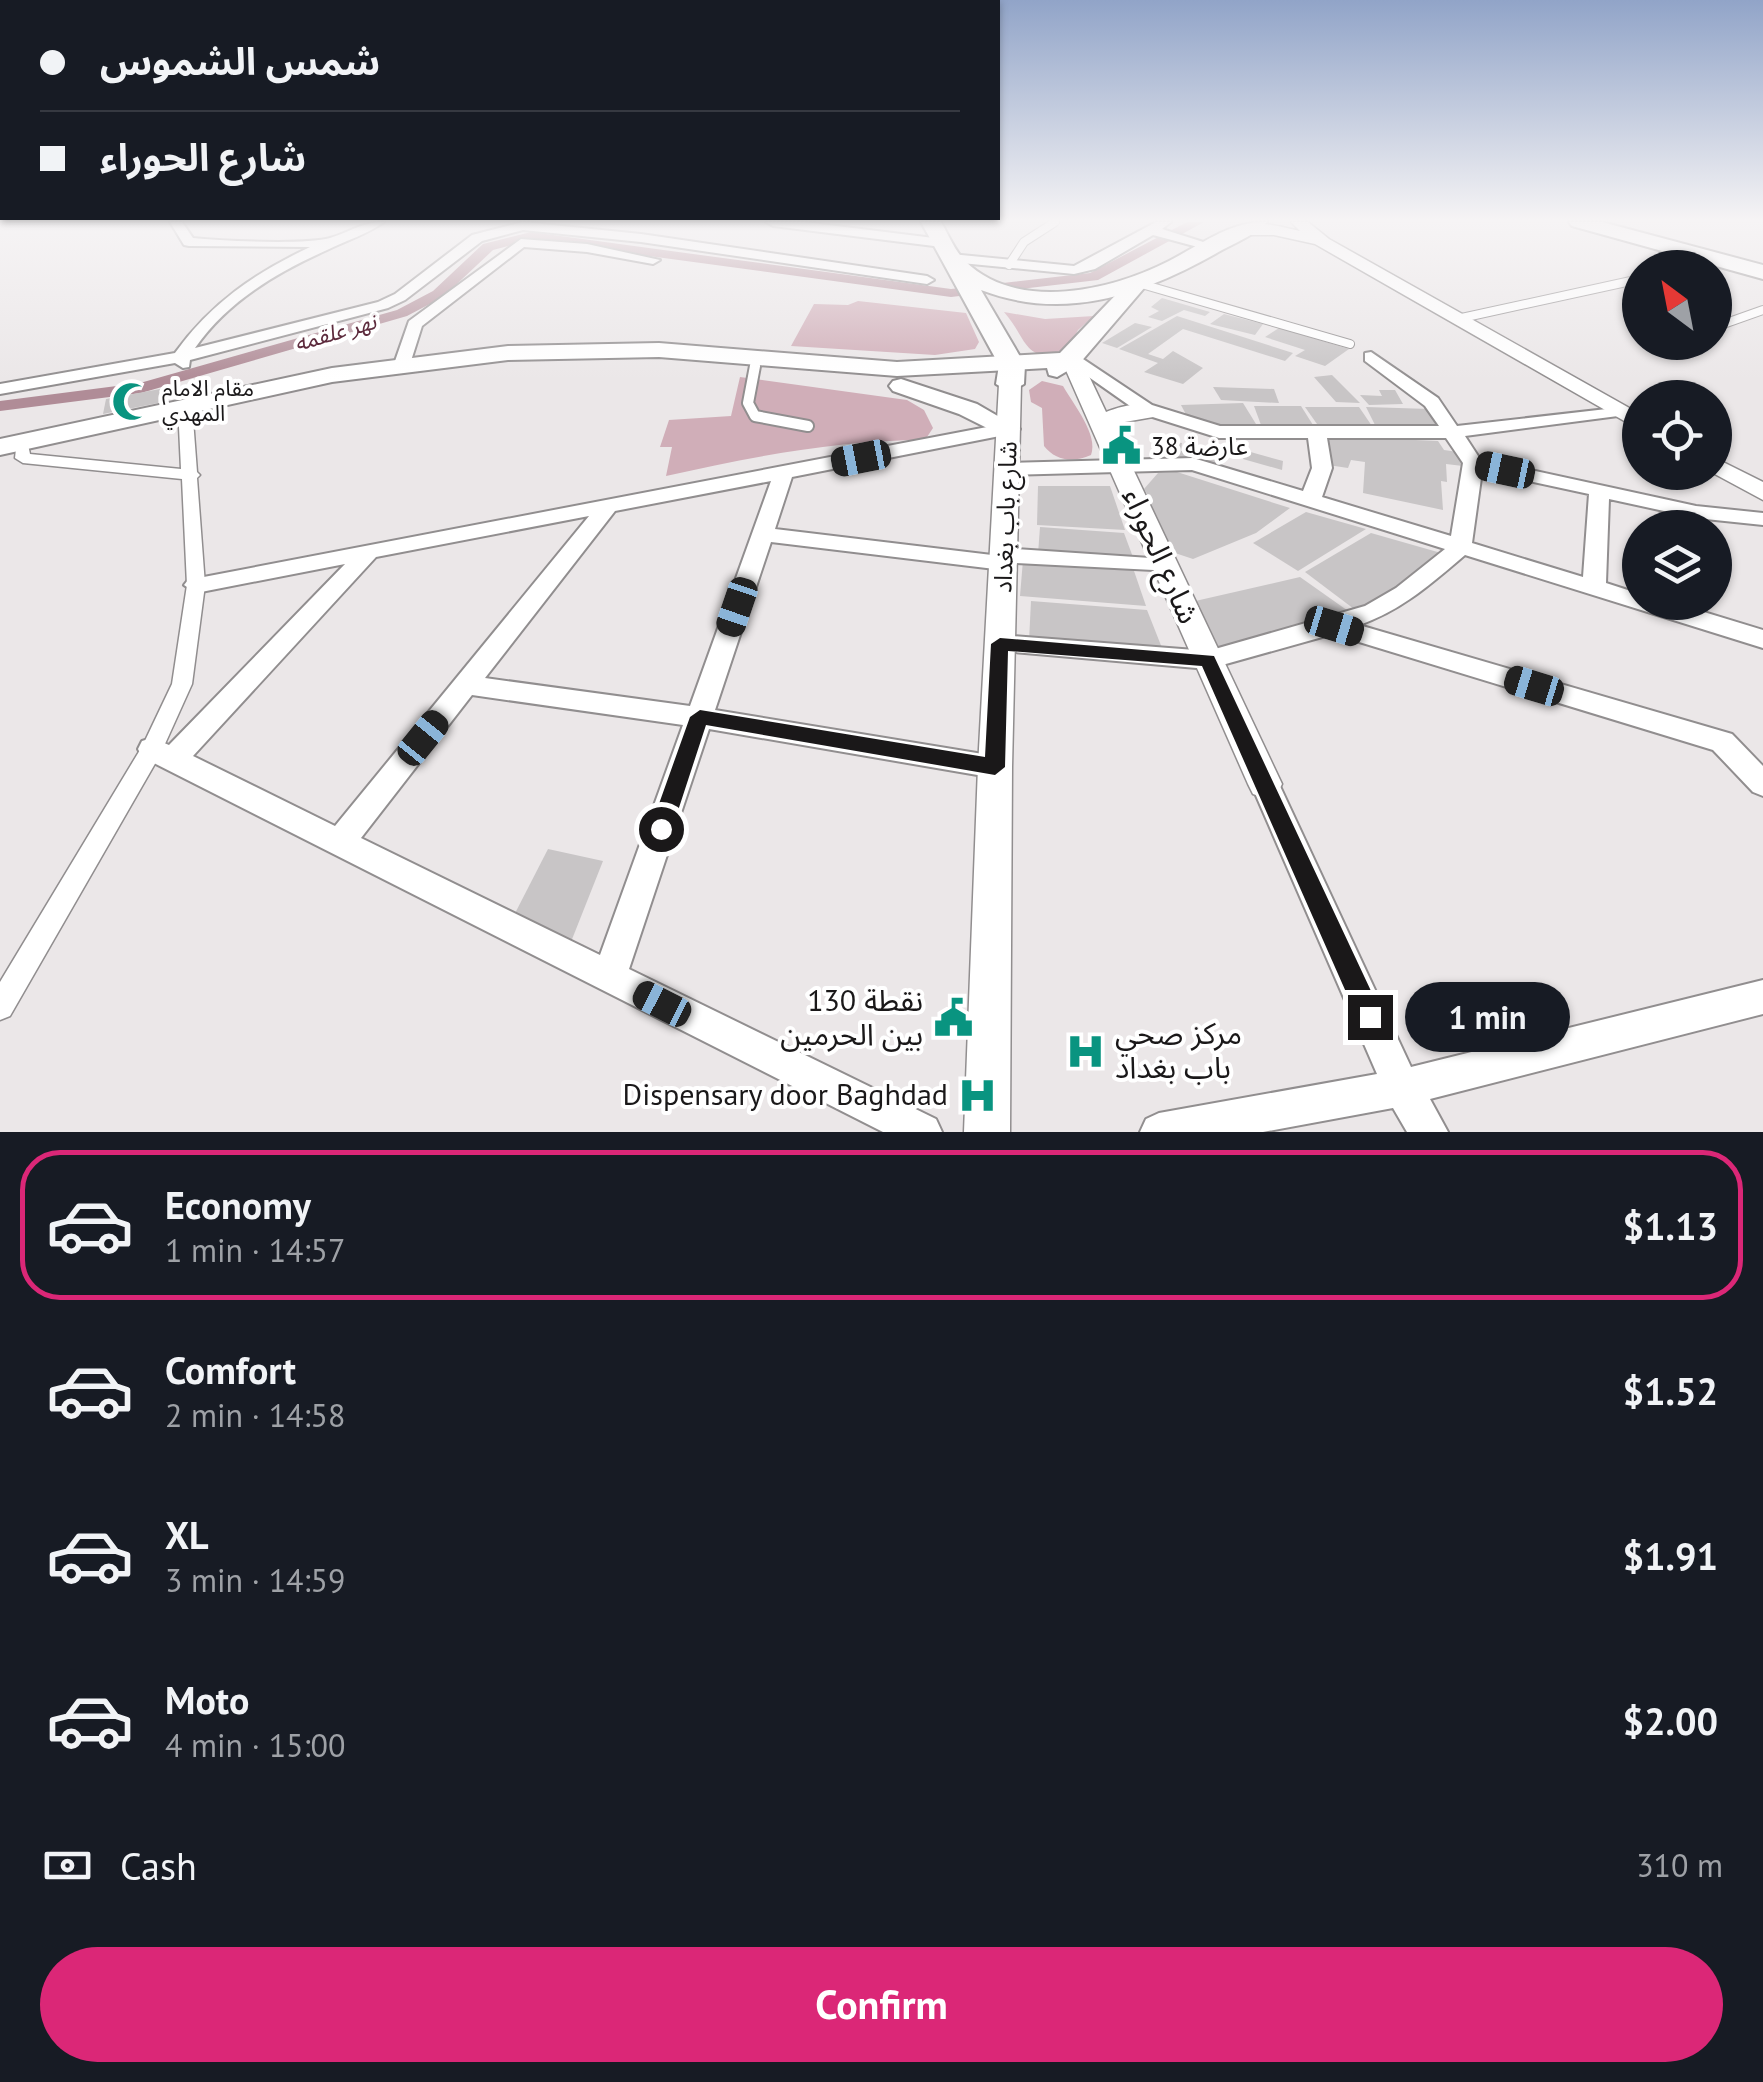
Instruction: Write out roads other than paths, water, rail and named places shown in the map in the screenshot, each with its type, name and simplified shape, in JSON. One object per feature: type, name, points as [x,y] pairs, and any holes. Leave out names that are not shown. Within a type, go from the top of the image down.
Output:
[{"type":"highway","points":[[962,275],[1011,375]]},
{"type":"highway","points":[[974,275],[1008,291],[1076,296],[1110,292],[1150,275]]},
{"type":"main road","points":[[11,445],[298,381],[402,364],[508,353],[610,349],[804,364],[1048,375],[1071,358],[1138,283]]},
{"type":"main road","points":[[804,364],[859,380],[901,386],[956,388],[1011,375]]},
{"type":"main road","points":[[901,386],[968,408],[1008,429]]},
{"type":"street","points":[[182,360],[195,334],[231,296],[271,275]]},
{"type":"street","points":[[0,389],[182,360],[383,305],[400,298],[430,275]]},
{"type":"street","points":[[402,364],[415,324],[479,275]]},
{"type":"street","points":[[895,275],[927,280]]},
{"type":"street","points":[[1379,275],[1622,413]]},
{"type":"street","points":[[1090,338],[1092,364],[1116,392]]},
{"type":"street","points":[[1000,644],[1208,660],[1334,626],[1373,612],[1404,594],[1460,548],[1474,463],[1432,402],[1371,357]]},
{"type":"street","points":[[1071,358],[1116,392],[1151,412],[1219,432],[1454,432],[1618,411]]},
{"type":"street","name":"شارع الحوراء","points":[[1071,358],[1402,1088],[1430,1132]]},
{"type":"street","name":"شارع باب بغداد","points":[[988,1132],[995,767],[1011,375]]},
{"type":"street","points":[[163,754],[182,684],[196,585],[185,406]]},
{"type":"street","points":[[1106,435],[1108,420],[1115,416],[1151,412]]},
{"type":"street","points":[[196,585],[1008,429]]},
{"type":"street","points":[[1310,501],[1322,468],[1316,434]]},
{"type":"street","points":[[11,445],[24,458],[192,474]]},
{"type":"street","points":[[1474,463],[1696,512],[1763,519]]},
{"type":"street","points":[[1007,469],[1193,464],[1622,596]]},
{"type":"street","points":[[610,978],[784,472]]},
{"type":"street","points":[[1732,475],[1763,492]]},
{"type":"street","points":[[1594,588],[1598,490]]},
{"type":"street","points":[[339,843],[608,506]]},
{"type":"street","points":[[762,534],[1003,559],[1166,566]]},
{"type":"street","points":[[0,1007],[163,754],[369,552]]},
{"type":"street","points":[[1702,620],[1763,638]]},
{"type":"street","points":[[1334,626],[1722,742],[1763,784]]},
{"type":"street","points":[[466,685],[700,717],[995,767]]},
{"type":"street","points":[[163,754],[923,1132]]},
{"type":"street","points":[[1159,1132],[1402,1088],[1763,997]]},
{"type":"lane","points":[[1138,283],[1350,344]]},
{"type":"lane","points":[[1457,320],[1622,283]]},
{"type":"lane","points":[[1732,321],[1763,310]]},
{"type":"lane","points":[[756,358],[748,403],[755,416],[808,426]]},
{"type":"waterway","name":"نهر علقمه","points":[[0,406],[141,388],[402,313],[438,294],[458,275]]},
{"type":"waterway","points":[[817,275],[951,293],[1097,275]]},
{"type":"place","name":"مقام الامام المهدي","points":[[132,401]]},
{"type":"place","name":"عارضة 38","points":[[1121,446]]},
{"type":"place","name":"نقطة 130 بين الحرمين","points":[[953,1018]]},
{"type":"place","name":"مركز صحي باب بغداد","points":[[1085,1051]]},
{"type":"place","name":"Dispensary door Baghdad","points":[[978,1095]]}]
